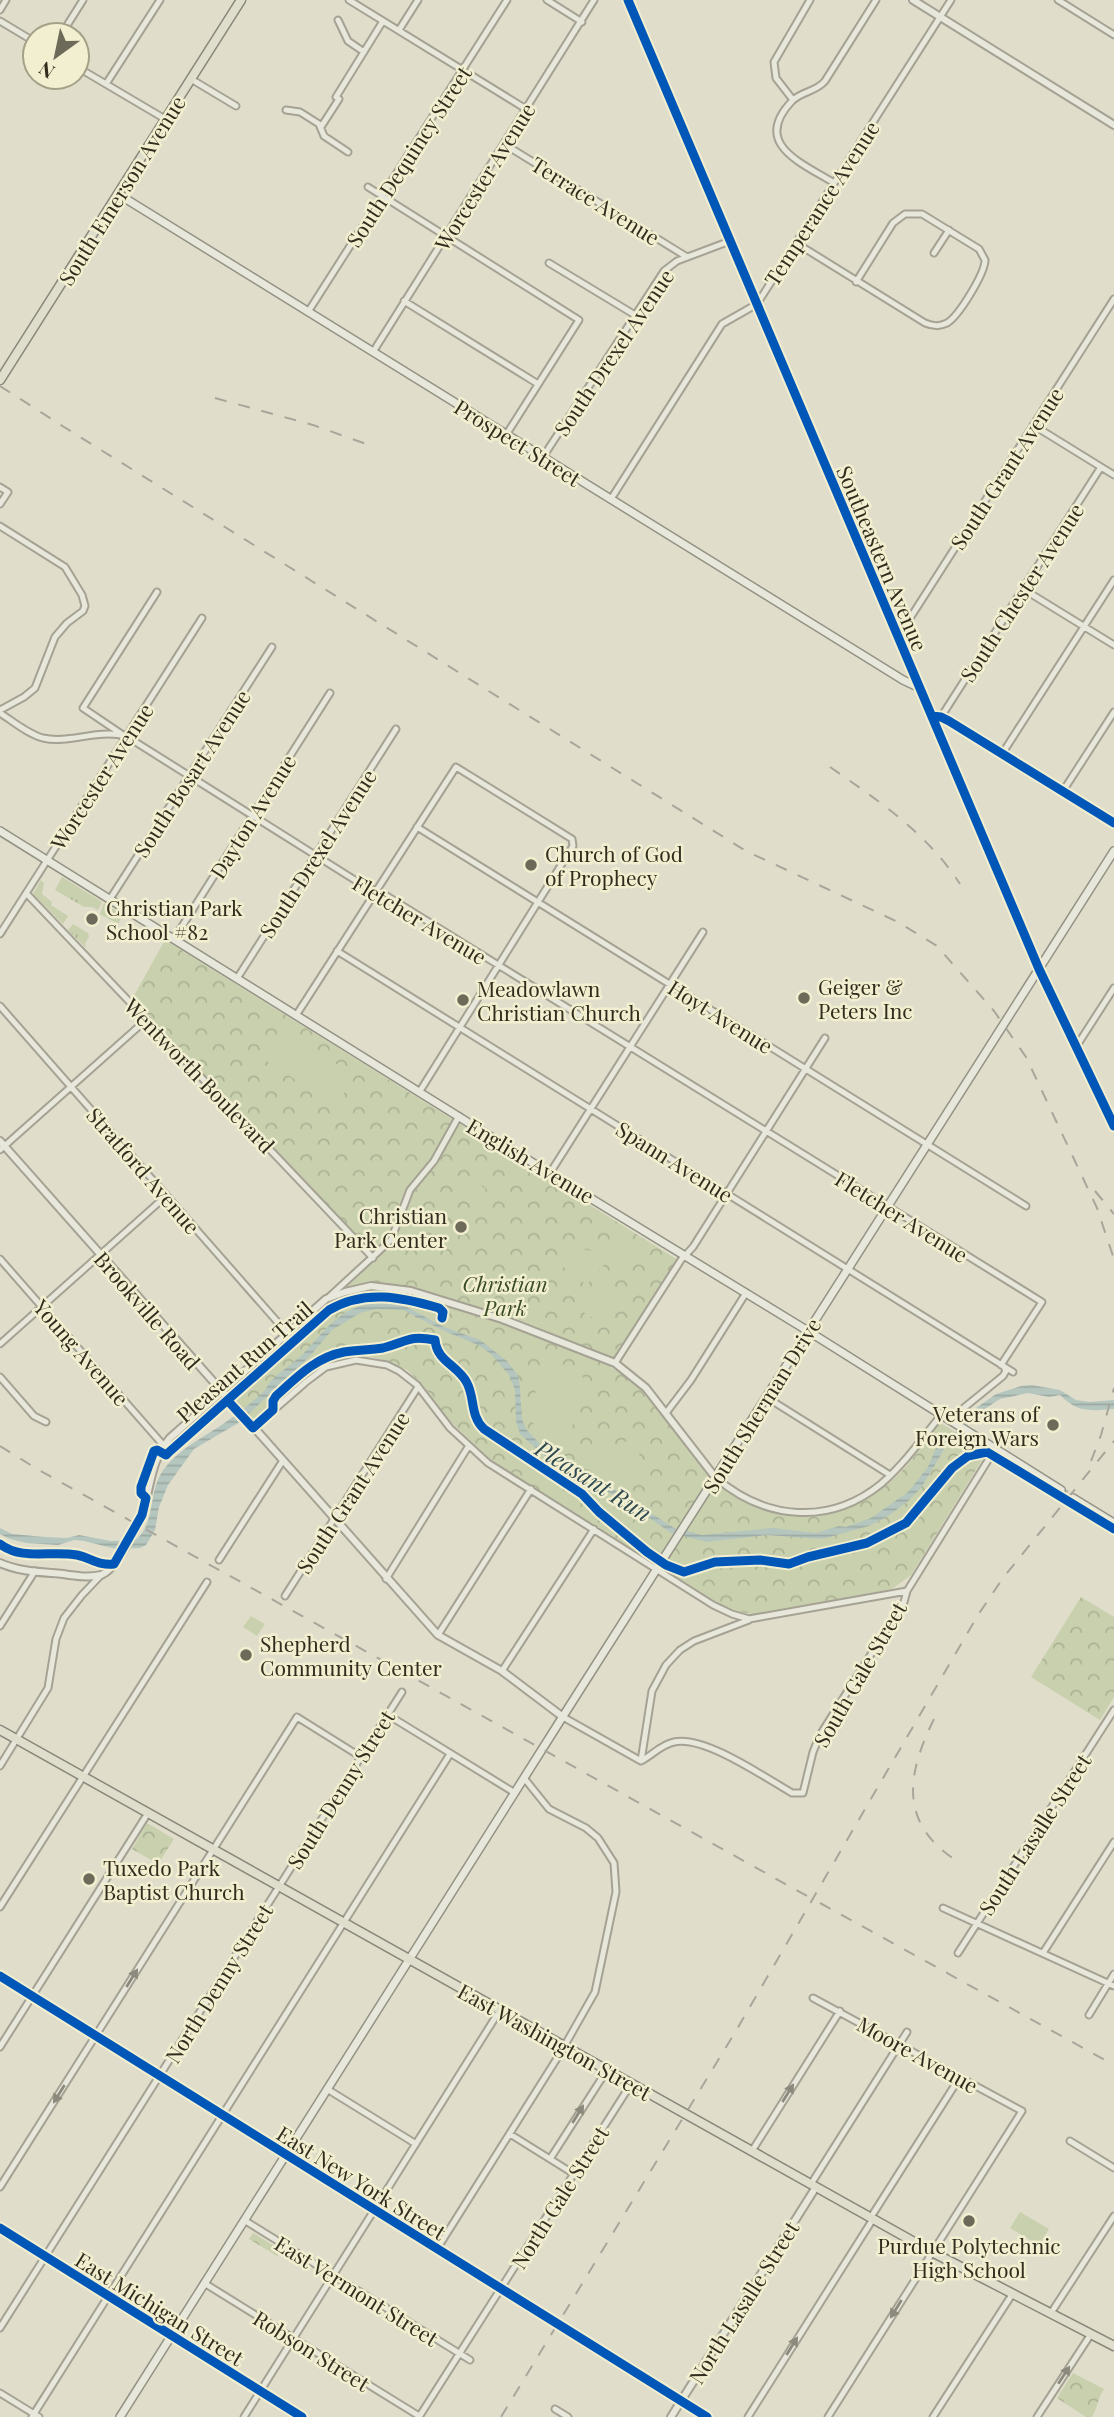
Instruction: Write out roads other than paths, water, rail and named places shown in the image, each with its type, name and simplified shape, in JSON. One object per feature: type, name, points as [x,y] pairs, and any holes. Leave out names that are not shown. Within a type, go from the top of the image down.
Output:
[{"type":"main road","name":"South Emerson Avenue","points":[[0,380],[241,0]]},
{"type":"main road","name":"Southeastern Avenue","points":[[628,0],[920,688],[937,716],[1040,969],[1114,1125]]},
{"type":"main road","name":"Prospect Street","points":[[118,194],[903,680],[920,688]]},
{"type":"main road","points":[[937,716],[1114,823]]},
{"type":"main road","name":"English Avenue","points":[[0,831],[1061,1490]]},
{"type":"main road","name":"South Sherman Drive","points":[[120,2417],[1114,851]]},
{"type":"main road","points":[[1073,1498],[1114,1523]]},
{"type":"main road","name":"East Washington Street","points":[[0,1730],[932,2252],[1114,2346]]},
{"type":"main road","name":"East New York Street","points":[[0,1976],[707,2417]]},
{"type":"main road","name":"East Michigan Street","points":[[0,2228],[302,2417]]},
{"type":"street","points":[[0,10],[6,0]]},
{"type":"street","points":[[70,21],[83,0]]},
{"type":"street","points":[[106,84],[160,0]]},
{"type":"street","points":[[349,0],[526,109]]},
{"type":"street","points":[[399,30],[418,0]]},
{"type":"street","name":"South Dequincy Street","points":[[308,312],[507,0]]},
{"type":"street","points":[[547,0],[582,22]]},
{"type":"street","name":"Worcester Avenue","points":[[373,352],[594,0]]},
{"type":"street","points":[[793,100],[776,78],[774,65],[777,54],[810,0]]},
{"type":"street","points":[[834,183],[786,153],[779,144],[779,120],[793,100],[816,90],[825,82],[876,0]]},
{"type":"street","points":[[913,0],[1114,125]]},
{"type":"street","name":"Temperance Avenue","points":[[611,499],[722,324],[757,304],[951,0]]},
{"type":"street","points":[[1058,0],[1114,35]]},
{"type":"street","points":[[0,21],[21,34]]},
{"type":"street","points":[[321,127],[339,99],[335,97],[383,21]]},
{"type":"street","points":[[337,24],[348,41],[364,52]]},
{"type":"street","points":[[91,75],[165,119]]},
{"type":"street","points":[[191,79],[236,106]]},
{"type":"street","points":[[286,110],[303,113],[321,127],[324,136],[348,152]]},
{"type":"street","name":"Terrace Avenue","points":[[504,144],[687,257]]},
{"type":"street","points":[[368,187],[579,320],[506,435]]},
{"type":"street","points":[[796,243],[856,282],[925,324],[940,326],[956,314],[983,271],[985,259],[979,249],[922,214],[905,214],[894,222],[856,282]]},
{"type":"street","points":[[934,253],[948,230]]},
{"type":"street","name":"South Drexel Avenue","points":[[543,457],[666,269],[675,262],[730,241]]},
{"type":"street","points":[[549,263],[635,315]]},
{"type":"street","name":"South Grant Avenue","points":[[898,636],[1114,299]]},
{"type":"street","points":[[404,301],[538,384]]},
{"type":"street","points":[[1033,425],[1114,475]]},
{"type":"street","name":"South Chester Avenue","points":[[937,716],[1101,467]]},
{"type":"street","points":[[0,487],[8,492],[0,504]]},
{"type":"street","points":[[0,526],[65,567],[83,598],[85,609],[55,637],[33,690],[0,712]]},
{"type":"street","points":[[1002,754],[1114,580]]},
{"type":"street","points":[[1023,589],[1114,645]]},
{"type":"street","points":[[126,736],[83,708],[157,592]]},
{"type":"street","name":"Worcester Avenue","points":[[0,934],[3,923],[26,893],[202,618]]},
{"type":"street","name":"South Bosart Avenue","points":[[110,899],[272,647]]},
{"type":"street","name":"Dayton Avenue","points":[[174,939],[330,693]]},
{"type":"street","name":"Fletcher Avenue","points":[[0,712],[32,733],[50,739],[100,734],[126,736],[352,879],[376,890],[500,966],[1042,1303],[1001,1365]]},
{"type":"street","points":[[1063,791],[1114,712]]},
{"type":"street","name":"South Drexel Avenue","points":[[238,977],[396,729]]},
{"type":"street","points":[[297,1014],[456,767],[541,819],[572,839],[574,843],[566,861],[420,1091]]},
{"type":"street","name":"Hoyt Avenue","points":[[417,827],[1026,1206]]},
{"type":"street","name":"Wentworth Boulevard","points":[[26,893],[373,1258]]},
{"type":"street","points":[[550,1172],[703,932]]},
{"type":"street","name":"Spann Avenue","points":[[337,951],[1013,1372]]},
{"type":"street","points":[[1076,1047],[1114,988]]},
{"type":"street","name":"Stratford Avenue","points":[[0,1006],[288,1334]]},
{"type":"street","points":[[2,1146],[146,1020]]},
{"type":"street","points":[[615,1363],[825,1038]]},
{"type":"street","points":[[0,1766],[48,1688],[56,1639],[62,1622],[77,1600],[111,1568],[133,1533],[143,1511],[152,1470],[164,1446],[391,1240],[410,1190],[434,1161],[459,1116]]},
{"type":"street","name":"Brookville Road","points":[[2,1146],[438,1635],[502,1671],[563,1717]]},
{"type":"street","points":[[0,1345],[166,1196]]},
{"type":"street","name":"Young Avenue","points":[[0,1259],[164,1446]]},
{"type":"street","points":[[326,1299],[371,1286],[411,1291],[502,1319],[615,1363],[642,1382],[715,1477],[736,1494],[775,1510],[809,1513],[833,1509],[856,1500],[890,1475],[941,1415]]},
{"type":"street","points":[[666,1413],[691,1380],[746,1293]]},
{"type":"street","points":[[253,1428],[326,1367],[363,1360],[383,1364],[399,1371],[418,1387],[444,1421],[468,1447],[488,1463],[719,1608],[749,1619]]},
{"type":"street","points":[[951,1421],[1004,1375],[1006,1371],[1001,1365]]},
{"type":"street","points":[[0,1377],[34,1416],[46,1422]]},
{"type":"street","name":"South Grant Avenue","points":[[285,1596],[418,1387]]},
{"type":"street","points":[[766,1397],[890,1475]]},
{"type":"street","points":[[386,1579],[468,1447]]},
{"type":"street","name":"South Gale Street","points":[[641,1761],[668,1744],[693,1741],[792,1793],[805,1791],[813,1752],[820,1735],[904,1602],[907,1591],[995,1449]]},
{"type":"street","points":[[219,1560],[282,1462]]},
{"type":"street","points":[[438,1635],[531,1489]]},
{"type":"street","points":[[502,1671],[594,1529]]},
{"type":"street","points":[[0,1563],[35,1572],[84,1576],[102,1574]]},
{"type":"street","points":[[0,1626],[35,1572]]},
{"type":"street","points":[[0,1907],[207,1582]]},
{"type":"street","points":[[563,1717],[641,1761],[652,1691],[666,1665],[694,1641],[749,1619],[907,1591]]},
{"type":"street","name":"South Denny Street","points":[[279,1886],[402,1692]]},
{"type":"street","name":"South Lasalle Street","points":[[958,1953],[1114,1710]]},
{"type":"street","points":[[388,1715],[515,1793]]},
{"type":"street","points":[[0,2187],[297,1717],[361,1757]]},
{"type":"street","points":[[0,2393],[35,2416],[107,2296],[450,1754]]},
{"type":"street","points":[[437,2249],[565,2046],[595,1992],[616,1892],[616,1874],[611,1857],[598,1838],[586,1828],[550,1809],[524,1778]]},
{"type":"street","points":[[0,2046],[148,1813]]},
{"type":"street","points":[[1043,1953],[1114,1842]]},
{"type":"street","name":"North Denny Street","points":[[0,2328],[279,1886]]},
{"type":"street","points":[[943,1908],[1111,1984]]},
{"type":"street","points":[[1089,2015],[1111,1984],[1114,1973]]},
{"type":"street","name":"Moore Avenue","points":[[813,1998],[1022,2111],[932,2252]]},
{"type":"street","points":[[244,2417],[500,2010]]},
{"type":"street","points":[[752,2151],[840,2011]]},
{"type":"street","points":[[814,2185],[907,2032]]},
{"type":"street","points":[[550,2159],[607,2070]]},
{"type":"street","points":[[748,2417],[960,2077]]},
{"type":"street","name":"North Gale Street","points":[[419,2416],[631,2084]]},
{"type":"street","points":[[327,2089],[416,2144]]},
{"type":"street","points":[[510,2134],[574,2174]]},
{"type":"street","points":[[1070,2141],[1114,2168]]},
{"type":"street","name":"North Lasalle Street","points":[[671,2417],[814,2185]]},
{"type":"street","points":[[1051,2314],[1114,2216]]},
{"type":"street","name":"East Vermont Street","points":[[244,2220],[470,2360]]},
{"type":"street","points":[[828,2417],[932,2252]]},
{"type":"street","name":"Robson Street","points":[[204,2283],[419,2416]]},
{"type":"street","points":[[933,2417],[1013,2293]]},
{"type":"street","points":[[1037,2417],[1091,2334]]},
{"type":"street","points":[[555,2409],[568,2417]]},
{"type":"water","name":"Pleasant Run","points":[[377,1303],[403,1305],[444,1327],[480,1340],[507,1361],[519,1377],[522,1419],[526,1429],[541,1445],[566,1458],[674,1528],[702,1535],[773,1528],[816,1533],[839,1526],[846,1527],[871,1518],[908,1492],[928,1467],[936,1448],[953,1435],[976,1408],[996,1394],[1021,1386],[1032,1385],[1060,1390],[1076,1400],[1114,1400],[1114,1409],[1079,1408],[1060,1395],[1049,1397],[1028,1393],[1000,1399],[980,1412],[945,1448],[921,1488],[907,1502],[869,1526],[822,1539],[767,1535],[707,1542],[671,1533],[559,1461],[542,1454],[520,1434],[516,1421],[515,1390],[509,1375],[491,1354],[478,1345],[403,1310],[376,1309],[360,1313],[332,1330],[310,1356],[240,1422],[194,1449],[168,1485],[159,1507],[155,1530],[146,1545],[140,1548],[116,1549],[74,1540],[58,1545],[26,1543],[0,1534],[0,1528],[12,1534],[45,1537],[67,1538],[79,1535],[111,1541],[136,1540],[147,1525],[158,1480],[174,1458],[253,1401],[336,1319],[355,1308]]},
{"type":"tunnel","points":[[1061,1490],[1073,1498]]},
{"type":"railway","points":[[0,386],[746,851],[898,922],[937,946],[994,1011],[1026,1057],[1097,1208],[1114,1259]]},
{"type":"railway","points":[[215,398],[313,425],[369,445]]},
{"type":"railway","points":[[830,767],[901,819],[933,849],[960,884]]},
{"type":"railway","points":[[1095,1191],[1114,1214]]},
{"type":"railway","points":[[1091,1461],[1114,1388]]},
{"type":"railway","points":[[501,2417],[737,2029],[978,1615],[1003,1578],[1114,1441]]},
{"type":"railway","points":[[0,1446],[807,1896]]},
{"type":"railway","points":[[934,1719],[918,1759],[913,1796],[925,1831],[957,1861]]},
{"type":"railway","points":[[820,1903],[1114,2065]]},
{"type":"place","name":"Church of God of Prophecy","points":[[531,865]]},
{"type":"place","name":"Christian Park School #82","points":[[92,919]]},
{"type":"place","name":"Geiger & Peters Inc","points":[[804,998]]},
{"type":"place","name":"Meadowlawn Christian Church","points":[[463,1000]]},
{"type":"place","name":"Christian Park Center","points":[[461,1227]]},
{"type":"place","name":"Veterans of Foreign Wars","points":[[1053,1425]]},
{"type":"place","name":"Shepherd Community Center","points":[[246,1655]]},
{"type":"place","name":"Tuxedo Park Baptist Church","points":[[89,1879]]},
{"type":"place","name":"Purdue Polytechnic High School","points":[[969,2221]]},
{"type":"park label","name":"Christian Park","points":[[505,1295]]}]
